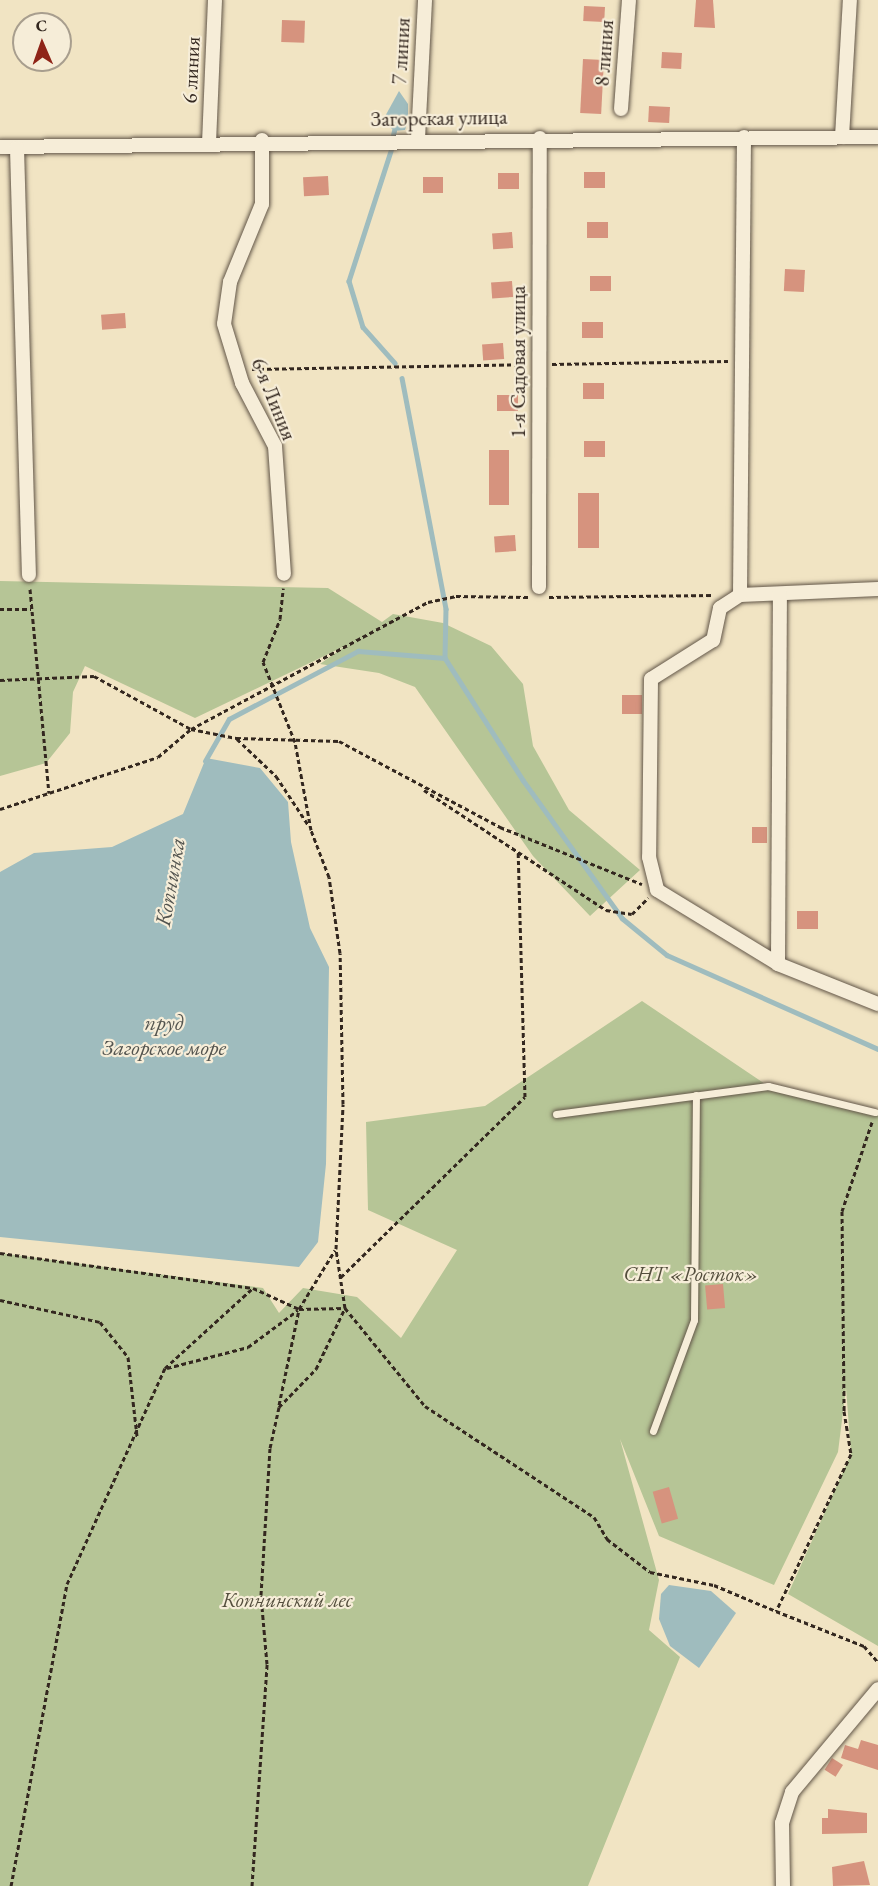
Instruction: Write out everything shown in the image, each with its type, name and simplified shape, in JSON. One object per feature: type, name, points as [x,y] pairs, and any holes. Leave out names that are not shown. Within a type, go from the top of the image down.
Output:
[{"type":"street","name":"6 линия","points":[[209,142],[215,0]]},
{"type":"street","name":"7 линия","points":[[418,139],[425,0]]},
{"type":"street","name":"8 линия","points":[[621,109],[629,0]]},
{"type":"street","points":[[842,137],[850,0]]},
{"type":"street","points":[[740,595],[744,136]]},
{"type":"street","name":"Загорская улица","points":[[0,147],[262,140],[878,137]]},
{"type":"street","name":"1-я Садовая улица","points":[[539,587],[540,138]]},
{"type":"street","name":"6-я Линия","points":[[262,140],[262,204],[230,282],[224,324],[238,369],[275,447],[284,574]]},
{"type":"street","points":[[17,148],[29,575]]},
{"type":"street","points":[[878,589],[740,595],[720,608],[713,640],[651,679],[649,857],[657,890],[778,964],[878,1004]]},
{"type":"street","points":[[778,964],[780,594]]},
{"type":"street","points":[[783,1886],[782,1823],[792,1792],[807,1770],[878,1689]]},
{"type":"lane","points":[[556,1114],[768,1086],[876,1112]]},
{"type":"lane","points":[[653,1431],[694,1320],[696,1095]]},
{"type":"path","points":[[238,369],[742,360]]},
{"type":"path","points":[[284,574],[280,619],[263,662],[295,742],[311,830],[329,877],[340,953],[343,1104],[336,1249],[345,1308],[425,1406],[594,1517],[607,1539],[650,1572],[714,1585],[864,1647],[878,1662]]},
{"type":"path","points":[[29,575],[49,793]]},
{"type":"path","points":[[0,808],[158,757],[190,729],[274,689],[428,602],[456,596],[740,595]]},
{"type":"path","points":[[0,609],[32,609]]},
{"type":"path","points":[[0,680],[94,676],[190,729],[200,732],[236,738],[295,742],[339,741],[424,790],[606,910],[632,914],[657,890],[424,790]]},
{"type":"path","points":[[236,738],[276,776],[311,830]]},
{"type":"path","points":[[341,1277],[525,1098],[518,852]]},
{"type":"path","points":[[776,1611],[851,1454],[844,1411],[842,1211],[876,1112]]},
{"type":"path","points":[[252,1886],[267,1664],[261,1595],[270,1448],[299,1309],[336,1249]]},
{"type":"path","points":[[0,1253],[253,1288],[299,1309],[345,1308]]},
{"type":"path","points":[[11,1886],[67,1584],[137,1438],[165,1368],[253,1288]]},
{"type":"path","points":[[0,1300],[100,1322],[128,1357],[137,1438]]},
{"type":"path","points":[[279,1407],[316,1369],[345,1308]]},
{"type":"path","points":[[165,1368],[248,1347],[299,1309]]},
{"type":"green space","points":[[0,581],[328,588],[382,622],[393,614],[443,623],[491,646],[523,684],[533,746],[569,810],[640,870],[590,916],[533,856],[415,687],[379,673],[320,664],[345,646],[195,718],[85,666],[73,692],[70,733],[46,763],[0,776]]},
{"type":"green space","name":"Копнинский лес","points":[[642,1001],[768,1086],[878,1113],[878,1646],[788,1594],[851,1454],[846,1388],[838,1452],[774,1585],[659,1536],[620,1439],[659,1580],[649,1630],[680,1657],[588,1886],[0,1886],[0,1253],[263,1288],[279,1313],[303,1288],[357,1297],[401,1338],[457,1250],[368,1210],[366,1122],[485,1106]]},
{"type":"water","points":[[399,91],[408,104],[408,121],[405,130],[394,131],[383,120]]},
{"type":"water","name":"пруд Загорское море","points":[[206,758],[260,768],[288,802],[291,842],[310,928],[329,967],[326,1164],[318,1242],[299,1267],[0,1237],[0,872],[34,853],[112,847],[183,814]]},
{"type":"water","points":[[669,1585],[711,1591],[736,1613],[699,1668],[670,1646],[659,1619],[661,1594]]},
{"type":"building","points":[[696,0],[713,0],[715,28],[694,27]]},
{"type":"building","points":[[584,6],[605,7],[604,22],[583,21]]},
{"type":"building","points":[[282,20],[305,21],[304,43],[281,42]]},
{"type":"building","points":[[662,52],[682,53],[681,69],[661,68]]},
{"type":"building","points":[[583,59],[604,60],[601,114],[580,113]]},
{"type":"building","points":[[649,106],[670,107],[669,123],[648,122]]},
{"type":"building","points":[[584,172],[605,172],[605,188],[584,188]]},
{"type":"building","points":[[498,173],[519,173],[519,189],[498,189]]},
{"type":"building","points":[[328,176],[329,195],[304,196],[303,177]]},
{"type":"building","points":[[423,177],[443,177],[443,193],[423,193]]},
{"type":"building","points":[[587,222],[608,222],[608,238],[587,238]]},
{"type":"building","points":[[512,232],[513,248],[493,249],[492,233]]},
{"type":"building","points":[[785,269],[805,270],[804,292],[784,291]]},
{"type":"building","points":[[590,276],[611,276],[611,291],[590,291]]},
{"type":"building","points":[[512,281],[513,297],[492,298],[491,282]]},
{"type":"building","points":[[125,313],[126,328],[102,330],[101,315]]},
{"type":"building","points":[[582,322],[603,322],[603,338],[582,338]]},
{"type":"building","points":[[503,343],[504,359],[483,360],[482,344]]},
{"type":"building","points":[[583,383],[604,383],[604,399],[583,399]]},
{"type":"building","points":[[497,395],[518,395],[518,411],[497,411]]},
{"type":"building","points":[[584,441],[605,441],[605,457],[584,457]]},
{"type":"building","points":[[489,450],[509,450],[509,505],[489,505]]},
{"type":"building","points":[[578,493],[599,493],[599,548],[578,548]]},
{"type":"building","points":[[515,535],[516,551],[495,552],[494,536]]},
{"type":"building","points":[[622,695],[642,695],[642,714],[622,714]]},
{"type":"building","points":[[752,827],[767,827],[767,843],[752,843]]},
{"type":"building","points":[[797,911],[818,911],[818,929],[797,929]]},
{"type":"building","points":[[723,1284],[725,1308],[707,1309],[705,1286]]},
{"type":"building","points":[[669,1487],[678,1519],[662,1523],[653,1492]]},
{"type":"building","points":[[861,1740],[878,1745],[878,1770],[841,1758],[845,1745],[858,1749]]},
{"type":"building","points":[[832,1758],[843,1765],[836,1777],[825,1770]]},
{"type":"building","points":[[828,1809],[867,1813],[867,1833],[822,1834],[822,1818],[828,1818]]},
{"type":"building","points":[[864,1861],[870,1885],[833,1886],[832,1867]]},
{"type":"waterway","points":[[393,135],[394,131]]},
{"type":"waterway","points":[[393,145],[349,281],[363,327],[395,363]]},
{"type":"waterway","points":[[402,378],[446,609],[445,658]]},
{"type":"waterway","points":[[205,761],[229,719],[358,651],[445,658],[523,780],[622,918],[667,955],[878,1049]]},
{"type":"water label","name":"Копнинка","points":[[170,882]]},
{"type":"park label","name":"СНТ «Росток»","points":[[691,1274]]}]
